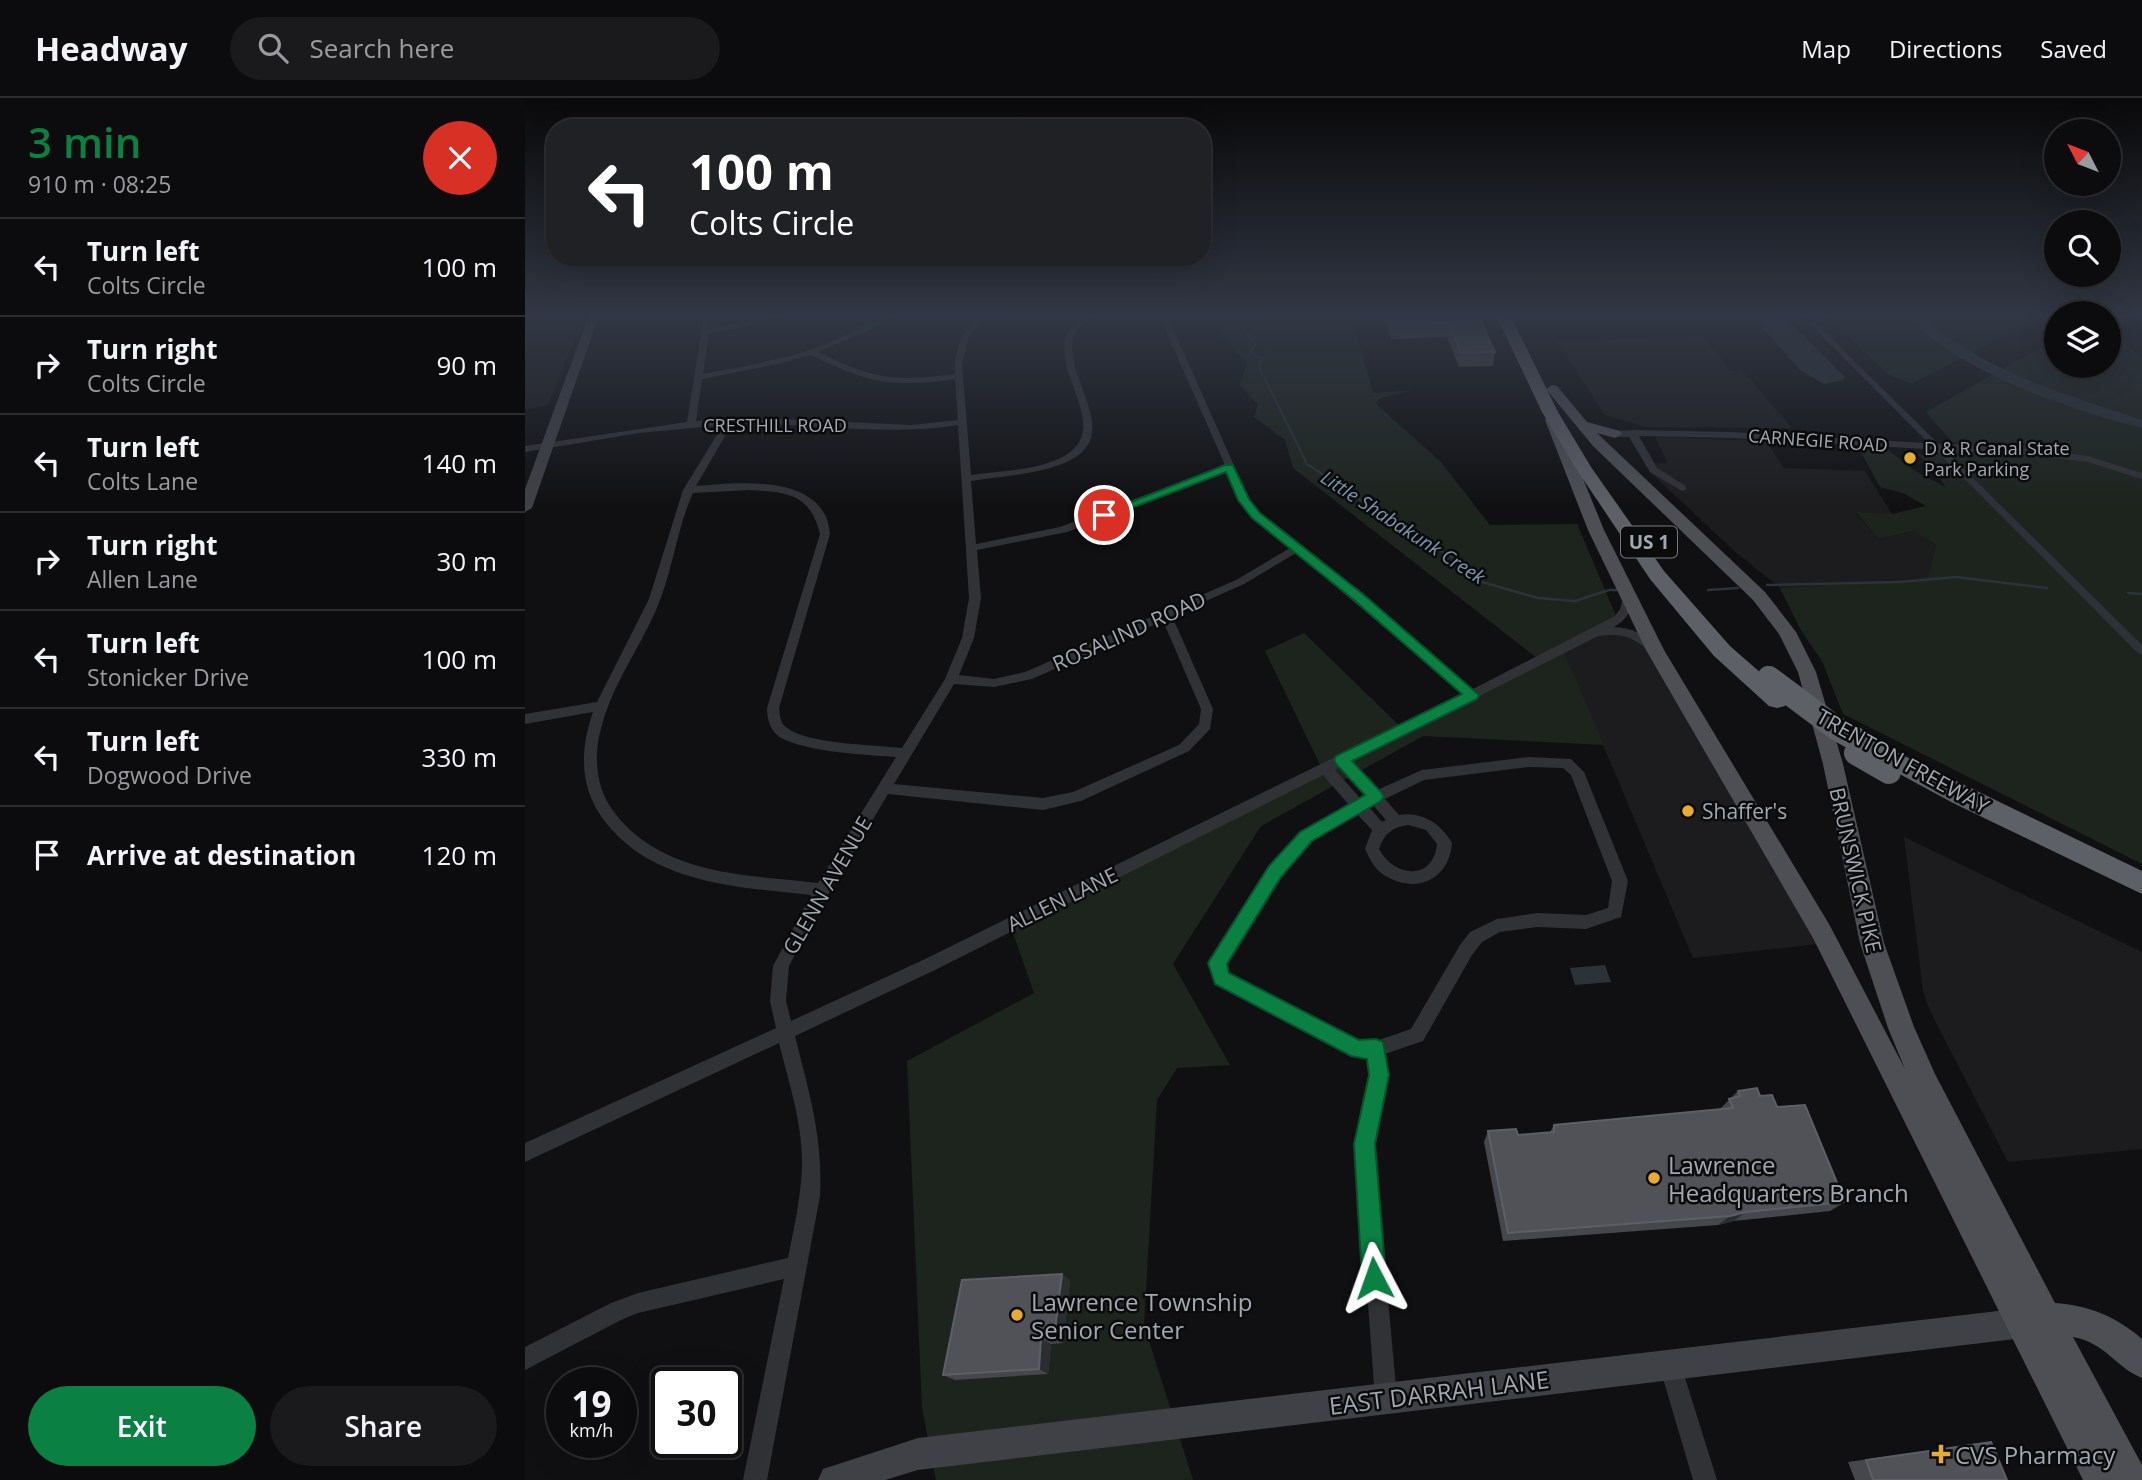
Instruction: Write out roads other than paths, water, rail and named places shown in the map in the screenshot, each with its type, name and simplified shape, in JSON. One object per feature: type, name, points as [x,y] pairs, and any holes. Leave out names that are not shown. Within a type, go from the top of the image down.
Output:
[{"type":"highway","name":"BRUNSWICK PIKE","points":[[1534,379],[1550,412]]},
{"type":"highway","name":"BRUNSWICK PIKE","points":[[1547,379],[1552,389]]},
{"type":"highway","name":"TRENTON FREEWAY","points":[[1552,389],[1622,507],[1707,617],[1769,678],[1884,763],[2142,896]]},
{"type":"highway","name":"TRENTON FREEWAY","points":[[1550,412],[1583,467],[1664,584],[1722,651],[1777,700],[1842,745],[1962,796],[2142,883]]},
{"type":"main road","name":"BRUNSWICK PIKE","points":[[1552,389],[1583,425],[1610,441],[1759,596],[1798,650],[1807,672],[1833,764],[1869,933],[1891,1002],[2102,1480]]},
{"type":"main road","name":"BRUNSWICK PIKE","points":[[1550,412],[1625,592],[1655,650],[1815,920],[2033,1321],[2131,1480]]},
{"type":"main road","points":[[2033,1321],[2074,1319],[2092,1324],[2120,1341],[2142,1362]]},
{"type":"street","points":[[525,508],[571,379]]},
{"type":"street","points":[[691,424],[698,379]]},
{"type":"street","points":[[890,379],[930,379]]},
{"type":"street","name":"GLENN AVENUE","points":[[755,1480],[808,1213],[812,1164],[809,1130],[778,1001],[781,965],[788,948],[951,679],[965,648],[975,598],[958,379]]},
{"type":"street","points":[[966,479],[1053,463],[1071,456],[1084,445],[1089,429],[1078,379]]},
{"type":"street","points":[[1191,379],[1248,507],[1472,695]]},
{"type":"street","points":[[729,422],[688,490],[651,608],[602,706],[591,741],[592,779],[607,815],[633,842],[653,855],[698,872],[823,890]]},
{"type":"street","name":"CRESTHILL ROAD","points":[[525,449],[691,424],[794,422],[914,429],[962,422]]},
{"type":"street","points":[[1632,433],[1653,470],[1682,488]]},
{"type":"street","name":"CARNEGIE ROAD","points":[[1610,441],[1632,433],[1785,436],[1925,447],[2052,452],[2104,462],[2142,476]]},
{"type":"street","points":[[971,548],[1063,530],[1229,467]]},
{"type":"street","points":[[688,490],[736,487],[776,489],[800,496],[816,507],[825,523],[825,534],[772,708],[773,717],[782,732],[801,741],[906,753]]},
{"type":"street","name":"ROSALIND ROAD","points":[[951,679],[995,683],[1018,679],[1240,582],[1297,548]]},
{"type":"street","name":"ALLEN LANE","points":[[525,1153],[929,965],[1472,695],[1623,615],[1625,592]]},
{"type":"street","points":[[885,788],[1043,804],[1076,797],[1184,748],[1205,726],[1207,709],[1165,615]]},
{"type":"street","name":"ALLEN LANE","points":[[1593,633],[1623,632],[1641,638],[1655,650]]},
{"type":"street","points":[[525,719],[602,706]]},
{"type":"street","points":[[1342,760],[1396,821]]},
{"type":"street","points":[[1529,762],[1566,763],[1577,772],[1620,881],[1615,912],[1586,922],[1537,920],[1497,926],[1476,937],[1417,1035],[1376,1049],[1358,1050],[1222,978],[1217,963],[1275,872],[1306,836],[1375,797],[1422,775],[1529,762]]},
{"type":"street","points":[[1325,768],[1380,830]]},
{"type":"street","points":[[1396,821],[1420,821],[1440,834],[1446,853],[1443,863],[1435,871],[1414,878],[1391,874],[1381,867],[1373,849],[1374,840],[1380,830],[1396,821]]},
{"type":"street","points":[[1376,1049],[1379,1075],[1365,1144],[1386,1398]]},
{"type":"street","points":[[525,1359],[618,1310],[638,1303],[797,1266]]},
{"type":"street","name":"EAST DARRAH LANE","points":[[834,1480],[918,1454],[2033,1321]]},
{"type":"street","points":[[1670,1365],[1705,1480]]},
{"type":"waterway","name":"Little Shabakunk Creek","points":[[1265,379],[1304,458]]},
{"type":"waterway","points":[[1869,379],[2142,651]]},
{"type":"waterway","points":[[2012,379],[2142,424]]},
{"type":"waterway","name":"Little Shabakunk Creek","points":[[1304,458],[1307,464],[1408,532],[1453,558],[1478,581],[1538,598],[1575,601],[1609,590],[1621,590]]},
{"type":"waterway","name":"Little Shabakunk Creek","points":[[1767,585],[1900,582],[1956,577],[2047,588]]},
{"type":"waterway","name":"Little Shabakunk Creek","points":[[1708,590],[1738,588]]},
{"type":"waterway","name":"Little Shabakunk Creek","points":[[2128,593],[2142,594]]},
{"type":"place","name":"D & R Canal State Park Parking","points":[[1910,458]]},
{"type":"place","name":"Shaffer's","points":[[1688,811]]},
{"type":"place","name":"Lawrence Headquarters Branch","points":[[1654,1178]]},
{"type":"place","name":"Lawrence Township Senior Center","points":[[1017,1315]]},
{"type":"place","name":"CVS Pharmacy","points":[[1941,1454]]}]
